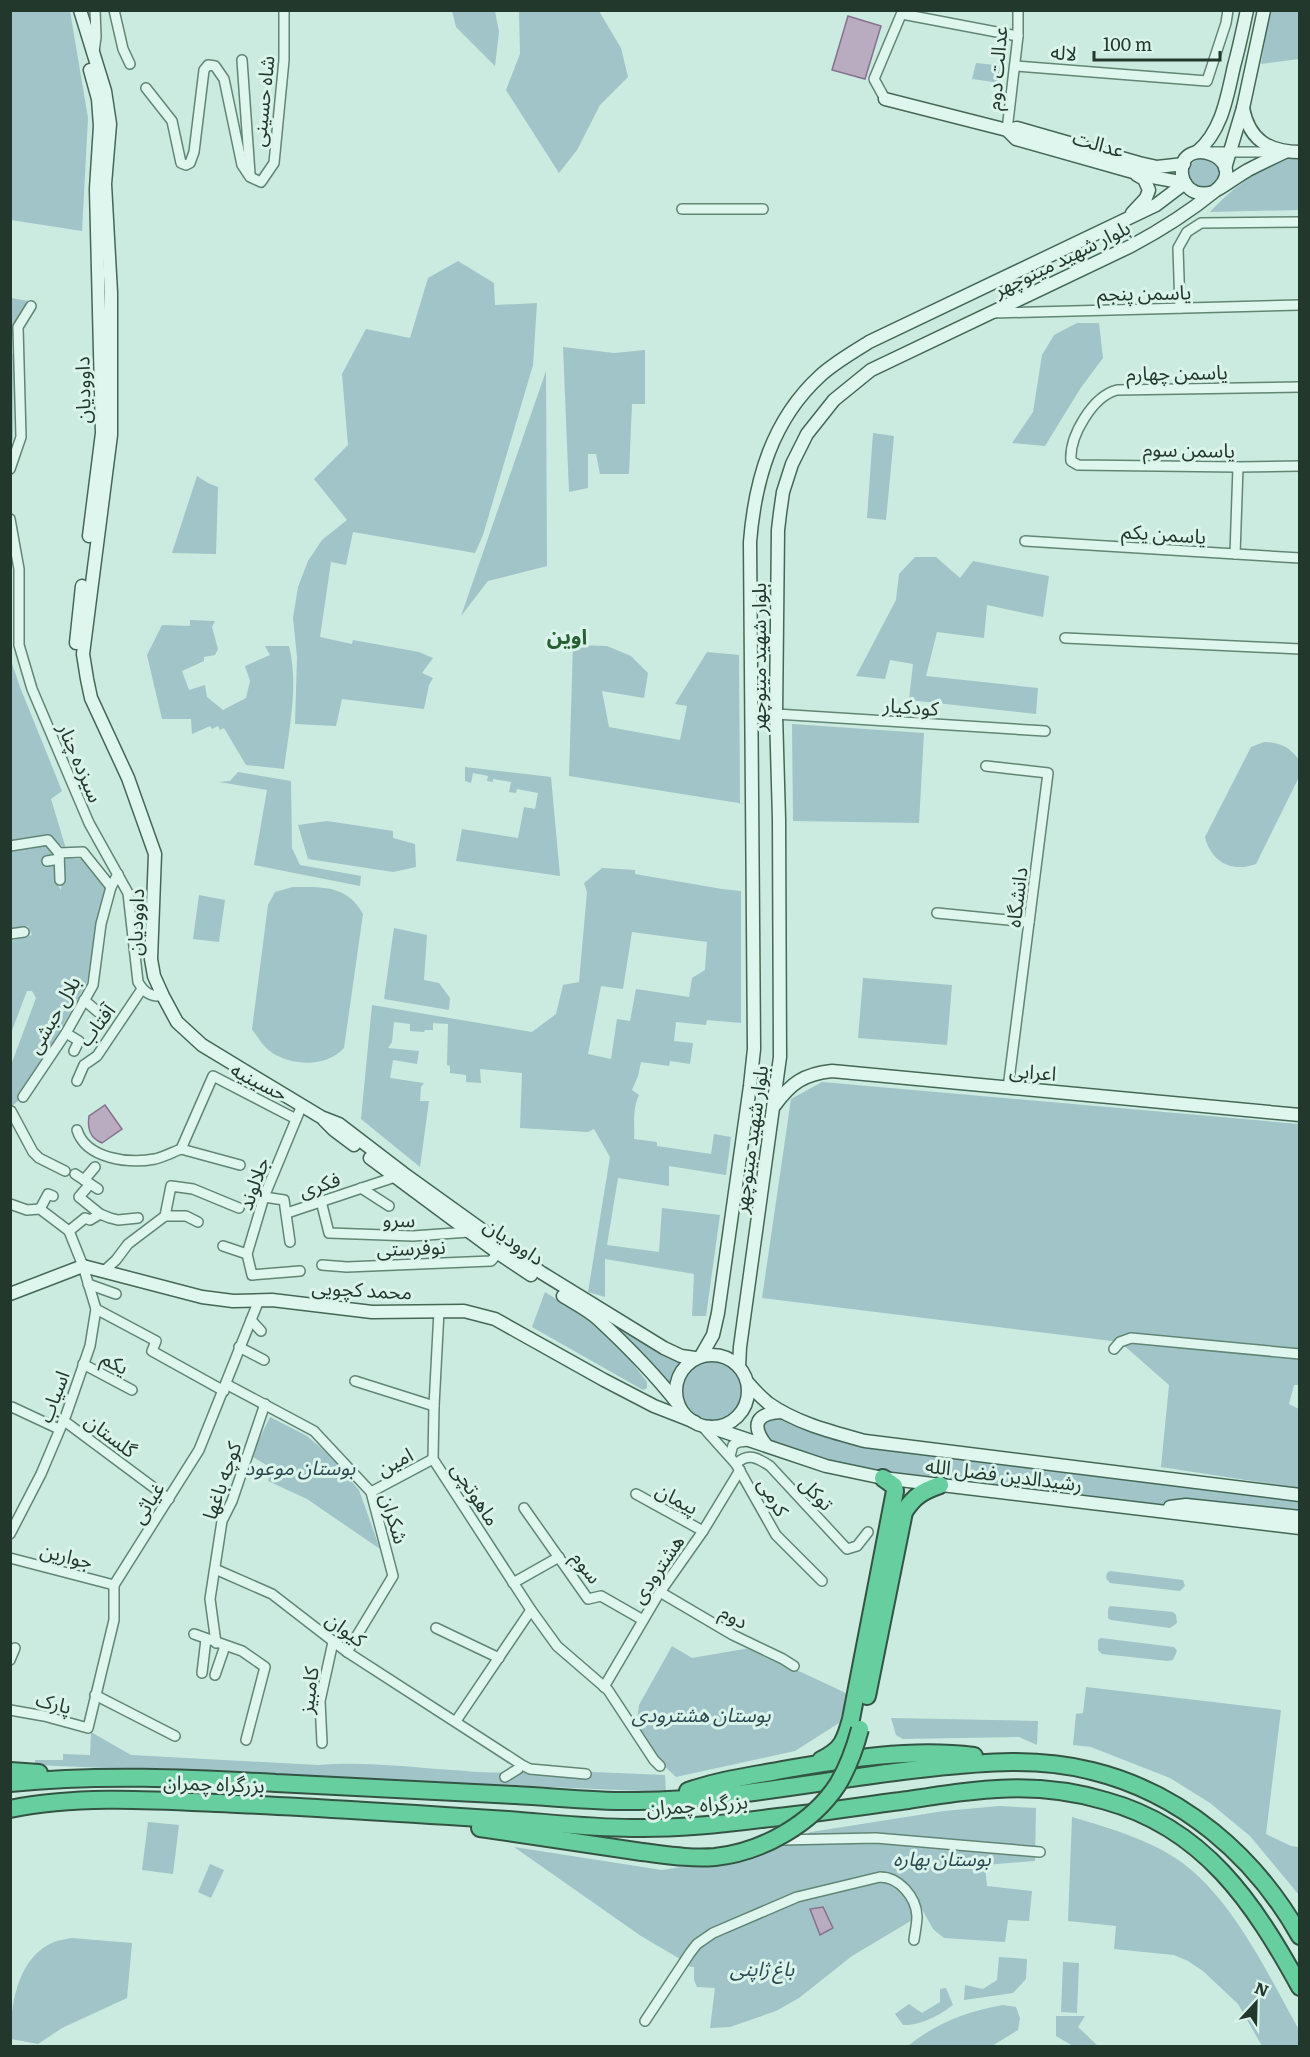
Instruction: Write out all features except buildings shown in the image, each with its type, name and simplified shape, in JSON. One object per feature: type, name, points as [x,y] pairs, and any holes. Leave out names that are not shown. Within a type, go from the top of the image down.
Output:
[{"type":"highway","points":[[808,1766],[834,1754],[839,1749],[849,1726],[895,1491],[894,1486],[883,1478]]},
{"type":"highway","points":[[366,1811],[685,1857],[716,1857],[748,1850],[781,1835],[809,1816],[833,1791],[848,1764],[860,1729],[904,1512],[911,1500],[922,1492],[940,1485]]},
{"type":"highway","points":[[670,1799],[698,1787],[808,1766],[917,1753],[961,1754],[1017,1761]]},
{"type":"highway","name":"بزرگراه چمران","points":[[10,1783],[81,1778],[223,1780],[636,1801],[744,1792],[912,1770],[1017,1761],[1055,1764],[1093,1771],[1135,1784],[1175,1804],[1218,1835],[1261,1877],[1289,1917],[1299,1936]]},
{"type":"highway","points":[[912,1770],[857,1786],[851,1790],[851,1796],[858,1799],[919,1798]]},
{"type":"highway","points":[[10,1771],[81,1778]]},
{"type":"highway","name":"بزرگراه چمران","points":[[10,1809],[70,1802],[130,1800],[366,1811],[632,1828],[718,1824],[967,1791],[1020,1787],[1066,1790],[1109,1801],[1142,1813],[1163,1824],[1206,1856],[1240,1891],[1263,1922],[1299,1987]]},
{"type":"main road","name":"داوودیان","points":[[74,10],[90,59]]},
{"type":"main road","name":"داوودیان","points":[[80,10],[98,99],[100,126],[96,189],[111,435],[83,654],[92,698],[133,791],[155,854],[151,959],[154,976],[162,996],[177,1022],[202,1045],[321,1117],[339,1124],[403,1173],[599,1314],[657,1376],[678,1404]]},
{"type":"main road","points":[[1204,152],[1224,109],[1247,10]]},
{"type":"main road","points":[[1218,188],[1224,179],[1225,168],[1243,108],[1264,10]]},
{"type":"main road","points":[[1234,66],[1246,59],[1253,67]]},
{"type":"main road","name":"عدالت","points":[[885,99],[1007,130],[1017,128],[1139,163],[1164,167],[1184,164]]},
{"type":"main road","points":[[1243,108],[1245,120],[1258,139],[1267,146],[1285,152],[1299,152]]},
{"type":"main road","name":"عدالت","points":[[1007,130],[1016,139],[1128,171],[1185,183],[1194,192],[1200,194],[1213,192],[1218,188]]},
{"type":"main road","points":[[1185,183],[1182,177],[1187,159],[1204,152],[1218,157],[1225,168]]},
{"type":"main road","name":"بلوار شهید مینوچهر","points":[[739,1366],[780,1057],[780,831],[776,714],[777,530],[783,492],[798,450],[817,420],[834,400],[871,370],[1131,246],[1170,225],[1218,188],[1285,152]]},
{"type":"main road","points":[[1128,171],[1144,179],[1149,190],[1140,206],[1128,218]]},
{"type":"main road","name":"بلوار شهید مینوچهر","points":[[698,1357],[713,1335],[718,1313],[754,1049],[750,542],[755,496],[765,459],[793,407],[820,376],[838,362],[869,342],[1156,205],[1185,183]]},
{"type":"main road","points":[[1156,205],[1167,213],[1170,225]]},
{"type":"main road","name":"اعرابی","points":[[774,1106],[787,1089],[801,1079],[817,1073],[832,1071],[1299,1115]]},
{"type":"main road","name":"داوودیان","points":[[321,1117],[334,1130],[395,1177],[498,1253],[599,1314],[681,1356],[698,1357]]},
{"type":"main road","points":[[10,1294],[83,1266]]},
{"type":"main road","name":"محمد کچویی","points":[[83,1266],[165,1290],[232,1301],[259,1300],[372,1312],[464,1311],[495,1319],[654,1406],[702,1425]]},
{"type":"main road","points":[[722,1356],[739,1366],[748,1383],[748,1394],[746,1405],[732,1421],[721,1426],[702,1425],[682,1412],[678,1404],[676,1383],[687,1364],[698,1357],[722,1356]]},
{"type":"main road","name":"رشیدالدین فضل الله","points":[[748,1383],[782,1413],[840,1435],[894,1446],[1299,1495]]},
{"type":"main road","points":[[762,1444],[757,1428],[758,1422],[762,1416],[769,1413],[782,1413]]},
{"type":"main road","name":"رشیدالدین فضل الله","points":[[702,1425],[826,1466],[883,1478],[1299,1528]]},
{"type":"main road","points":[[1142,1509],[1186,1505],[1299,1517]]},
{"type":"street","points":[[90,59],[96,37],[95,10]]},
{"type":"street","points":[[114,10],[123,48],[130,64]]},
{"type":"street","name":"شاه حسینی","points":[[146,88],[172,121],[181,163],[186,165],[190,163],[194,152],[204,70],[208,65],[215,66],[224,79],[242,165],[250,177],[261,182],[274,163],[284,60],[284,10]]},
{"type":"street","name":"عدالت دوم","points":[[1007,130],[1018,36],[1018,10]]},
{"type":"street","name":"لاله","points":[[1015,66],[1207,81],[1228,10]]},
{"type":"street","points":[[885,99],[874,79],[903,12],[1018,36]]},
{"type":"street","points":[[242,60],[250,177]]},
{"type":"street","points":[[1204,152],[1285,152]]},
{"type":"street","points":[[682,210],[763,209]]},
{"type":"street","points":[[1180,308],[1178,248],[1187,232],[1201,223],[1299,222]]},
{"type":"street","name":"یاسمن پنجم","points":[[989,313],[1299,305]]},
{"type":"street","points":[[10,469],[21,437],[14,350],[18,327],[31,306]]},
{"type":"street","name":"یاسمن چهارم","points":[[1077,465],[1071,461],[1071,454],[1084,417],[1108,392],[1299,387]]},
{"type":"street","name":"یاسمن سوم","points":[[1077,465],[1238,467],[1299,465]]},
{"type":"street","points":[[1235,554],[1238,467]]},
{"type":"street","name":"سیزده چنار","points":[[10,519],[19,569],[20,645],[32,689],[88,823],[129,893],[136,972],[142,989]]},
{"type":"street","name":"یاسمن یکم","points":[[1025,541],[1299,558]]},
{"type":"street","points":[[1065,638],[1299,649]]},
{"type":"street","name":"کودکیار","points":[[776,714],[1045,731]]},
{"type":"street","name":"دانشگاه","points":[[986,766],[1048,773],[1008,1088]]},
{"type":"street","points":[[10,846],[48,840],[59,856],[60,880]]},
{"type":"street","points":[[47,861],[59,856],[83,852],[111,887]]},
{"type":"street","name":"بلال حبشی","points":[[23,1097],[66,1033],[93,985],[101,924],[111,887],[118,874]]},
{"type":"street","points":[[937,912],[1029,922]]},
{"type":"street","points":[[10,934],[24,933]]},
{"type":"street","points":[[142,989],[146,993],[162,996]]},
{"type":"street","name":"آفتاب","points":[[77,1081],[84,1065],[97,1056],[142,989]]},
{"type":"street","points":[[84,1000],[98,1012]]},
{"type":"street","points":[[66,1033],[80,1041],[74,1051]]},
{"type":"street","name":"حسینیه","points":[[181,1149],[213,1076],[296,1119]]},
{"type":"street","name":"جلالوند","points":[[300,1271],[252,1275],[247,1254],[264,1197],[302,1105]]},
{"type":"street","points":[[11,1111],[33,1152],[39,1158],[65,1171]]},
{"type":"street","points":[[77,1130],[88,1147],[103,1155],[119,1159],[154,1159],[181,1149],[240,1165]]},
{"type":"street","points":[[95,1167],[91,1184],[79,1197],[100,1214],[118,1220],[138,1218]]},
{"type":"street","points":[[75,1174],[91,1184]]},
{"type":"street","name":"فکری","points":[[264,1197],[284,1200],[287,1213],[395,1177]]},
{"type":"street","points":[[165,1216],[171,1186],[193,1189],[239,1208]]},
{"type":"street","points":[[361,1188],[389,1206]]},
{"type":"street","points":[[40,1209],[48,1194],[53,1196]]},
{"type":"street","name":"سرو","points":[[321,1201],[329,1233],[413,1236],[469,1232]]},
{"type":"street","points":[[10,1204],[27,1210],[40,1209],[69,1231],[85,1218],[90,1220],[100,1214]]},
{"type":"street","points":[[287,1213],[290,1242]]},
{"type":"street","points":[[104,1271],[128,1244],[165,1216],[186,1216],[198,1222]]},
{"type":"street","name":"اسیاب","points":[[10,1533],[40,1474],[61,1425],[90,1346],[96,1309],[69,1231]]},
{"type":"street","points":[[223,1246],[247,1254]]},
{"type":"street","name":"نوفرستی","points":[[322,1265],[347,1267],[491,1261],[498,1253]]},
{"type":"street","points":[[88,1284],[116,1294]]},
{"type":"street","name":"غیاثی","points":[[114,1585],[200,1450],[259,1300]]},
{"type":"street","name":"شکران","points":[[96,1309],[156,1341],[152,1352],[225,1388],[265,1404],[314,1431],[371,1492],[393,1576],[347,1652]]},
{"type":"street","name":"ماهوتچی","points":[[439,1311],[433,1459],[531,1610],[560,1649],[612,1696],[660,1766]]},
{"type":"street","points":[[251,1320],[261,1331]]},
{"type":"street","points":[[1114,1349],[1120,1342],[1131,1338],[1299,1354]]},
{"type":"street","points":[[239,1347],[264,1360]]},
{"type":"street","name":"یکم","points":[[83,1364],[132,1390]]},
{"type":"street","points":[[354,1381],[434,1406]]},
{"type":"street","name":"کوچه باغها","points":[[216,1642],[210,1599],[222,1521],[232,1501],[265,1404]]},
{"type":"street","name":"گلستان","points":[[12,1407],[61,1425],[169,1499]]},
{"type":"street","name":"کرمی","points":[[702,1425],[735,1463],[776,1534],[822,1581]]},
{"type":"street","points":[[735,1463],[730,1451],[733,1445],[739,1442],[762,1444]]},
{"type":"street","name":"توکل","points":[[735,1463],[748,1456],[759,1459],[770,1466],[847,1549],[857,1546],[868,1532]]},
{"type":"street","name":"امین","points":[[371,1492],[433,1459]]},
{"type":"street","name":"هشترودی","points":[[604,1687],[660,1592],[703,1531],[735,1463]]},
{"type":"street","name":"پیمان","points":[[636,1494],[703,1531]]},
{"type":"street","name":"سوم","points":[[524,1508],[588,1599],[601,1596],[643,1620]]},
{"type":"street","points":[[513,1583],[559,1557]]},
{"type":"street","name":"جوارین","points":[[10,1558],[114,1585]]},
{"type":"street","name":"کیوان","points":[[215,1569],[238,1581],[268,1592],[347,1652],[456,1721],[520,1767]]},
{"type":"street","points":[[114,1585],[114,1620],[95,1695],[175,1736]]},
{"type":"street","name":"دوم","points":[[660,1592],[733,1635],[794,1666]]},
{"type":"street","points":[[456,1721],[531,1610]]},
{"type":"street","points":[[436,1628],[499,1658]]},
{"type":"street","points":[[194,1634],[242,1651],[265,1667],[246,1740]]},
{"type":"street","points":[[202,1673],[216,1642]]},
{"type":"street","points":[[215,1675],[216,1642]]},
{"type":"street","name":"کامبیز","points":[[322,1743],[320,1701],[333,1642]]},
{"type":"street","points":[[10,1660],[15,1648]]},
{"type":"street","name":"پارک","points":[[10,1710],[88,1728],[95,1695]]},
{"type":"street","points":[[505,1777],[520,1767],[586,1774]]},
{"type":"street","points":[[754,1841],[876,1838],[1040,1852]]},
{"type":"street","points":[[645,2021],[697,1944],[713,1934],[797,1897],[880,1877],[891,1878],[903,1887],[914,1904],[917,1917],[914,1940]]},
{"type":"green space","points":[[10,11],[70,11],[88,118],[82,231],[11,220]]},
{"type":"green space","points":[[452,11],[495,11],[499,32],[495,66],[456,27]]},
{"type":"green space","points":[[519,11],[599,11],[621,48],[628,77],[600,105],[577,150],[559,173],[506,90],[520,54]]},
{"type":"green space","points":[[1270,11],[1299,11],[1299,59],[1261,64]]},
{"type":"green space","points":[[976,63],[1004,66],[1001,83],[972,79]]},
{"type":"green space","points":[[1204,157],[1215,161],[1219,172],[1215,183],[1204,187],[1193,183],[1189,172],[1193,161]]},
{"type":"green space","points":[[1289,158],[1299,158],[1299,210],[1210,212],[1246,180]]},
{"type":"green space","points":[[458,261],[494,283],[495,305],[537,303],[533,365],[483,535],[475,553],[353,532],[346,565],[331,562],[320,637],[352,644],[353,640],[419,652],[433,658],[422,673],[433,678],[429,685],[424,709],[342,699],[336,726],[295,724],[297,657],[293,618],[298,587],[308,561],[322,540],[347,520],[314,479],[348,445],[342,374],[366,329],[410,338],[428,278]]},
{"type":"green space","points":[[11,298],[29,301],[17,322],[11,342]]},
{"type":"green space","points":[[1077,323],[1099,323],[1103,358],[1080,389],[1045,446],[1012,443],[1033,412],[1042,355],[1054,335]]},
{"type":"green space","points":[[563,347],[614,353],[645,350],[645,404],[632,404],[629,474],[600,474],[596,454],[588,454],[588,488],[569,492]]},
{"type":"green space","points":[[10,354],[14,354],[11,447]]},
{"type":"green space","points":[[546,371],[547,566],[488,581],[461,616]]},
{"type":"green space","points":[[873,433],[894,436],[886,520],[867,518]]},
{"type":"green space","points":[[197,476],[218,487],[216,554],[172,553]]},
{"type":"green space","points":[[915,557],[936,557],[960,578],[973,561],[1049,576],[1043,617],[987,605],[984,638],[937,632],[926,676],[1038,688],[1036,714],[909,700],[913,664],[890,660],[885,679],[856,676],[896,600],[899,574]]},
{"type":"green space","points":[[190,620],[215,621],[212,627],[218,649],[215,655],[204,657],[204,661],[182,671],[189,690],[205,685],[207,697],[223,710],[246,698],[250,681],[245,666],[270,655],[265,646],[289,646],[293,692],[284,769],[246,765],[224,728],[220,730],[218,726],[212,729],[210,726],[192,734],[191,719],[162,719],[147,655],[162,625],[190,626]]},
{"type":"green space","points":[[573,645],[607,646],[631,656],[648,673],[644,698],[602,691],[609,727],[680,740],[687,706],[675,704],[707,652],[739,655],[740,803],[751,805],[569,776]]},
{"type":"green space","points":[[10,658],[62,791],[51,799],[66,849],[49,836],[11,844]]},
{"type":"green space","points":[[792,724],[924,733],[919,823],[793,821]]},
{"type":"green space","points":[[1264,742],[1279,744],[1292,752],[1299,760],[1299,777],[1256,864],[1231,866],[1217,859],[1205,837],[1251,747]]},
{"type":"green space","points":[[465,767],[551,777],[560,876],[456,861],[462,829],[518,838],[524,807],[535,809],[538,793],[517,789],[516,793],[509,792],[511,782],[493,779],[493,782],[487,781],[488,776],[473,773],[471,783],[465,781]]},
{"type":"green space","points":[[238,772],[291,781],[292,848],[300,865],[361,876],[360,886],[254,865],[267,790],[219,782],[230,781]]},
{"type":"green space","points":[[327,821],[393,831],[393,838],[415,844],[416,867],[393,872],[308,859],[298,825]]},
{"type":"green space","points":[[48,844],[55,856],[45,859],[44,864],[56,862],[57,884],[61,890],[63,858],[82,859],[107,885],[87,982],[25,1095],[11,1107],[11,1065],[36,998],[32,991],[27,991],[11,1033],[11,941],[32,935],[28,926],[11,929],[11,850]]},
{"type":"green space","points":[[602,868],[635,870],[635,874],[741,891],[741,1023],[707,1020],[706,1025],[676,1022],[674,1041],[693,1043],[690,1064],[670,1061],[669,1066],[641,1062],[632,1090],[639,1095],[635,1111],[634,1139],[657,1142],[657,1146],[711,1154],[714,1134],[731,1137],[726,1175],[669,1166],[669,1186],[618,1178],[607,1245],[659,1252],[662,1208],[720,1215],[706,1316],[692,1316],[694,1274],[605,1259],[605,1297],[588,1292],[610,1157],[594,1129],[588,1132],[520,1128],[522,1073],[480,1069],[481,1083],[466,1082],[466,1075],[450,1073],[450,1066],[447,1065],[448,1024],[433,1023],[433,1030],[424,1032],[410,1031],[410,1024],[394,1022],[392,1042],[388,1048],[419,1051],[417,1064],[393,1060],[390,1078],[424,1083],[421,1087],[420,1101],[429,1101],[420,1167],[361,1119],[372,1005],[532,1032],[556,1014],[563,985],[579,982],[587,892],[584,883]],"holes":[[[632,932],[707,942],[705,970],[692,978],[689,997],[636,989],[630,1021],[617,1019],[611,1059],[588,1054],[601,986],[623,989]]]},
{"type":"green space","points":[[293,887],[324,888],[342,893],[357,905],[363,914],[344,1048],[329,1059],[311,1063],[292,1061],[274,1054],[264,1046],[252,1029],[268,905],[275,892]]},
{"type":"green space","points":[[199,895],[225,900],[219,942],[193,939]]},
{"type":"green space","points":[[394,928],[427,935],[424,980],[439,983],[450,998],[449,1010],[384,999]]},
{"type":"green space","points":[[863,978],[952,985],[947,1045],[858,1038]]},
{"type":"green space","points":[[822,1082],[1299,1124],[1300,1385],[1294,1385],[1289,1404],[1299,1409],[1299,1488],[1161,1467],[1169,1385],[1120,1342],[762,1298],[791,1099]]},
{"type":"green space","points":[[545,1292],[587,1319],[621,1348],[647,1382],[647,1388],[643,1390],[532,1327]]},
{"type":"green space","points":[[609,1322],[624,1327],[683,1362],[674,1374],[672,1390]]},
{"type":"green space","points":[[707,1360],[719,1360],[735,1368],[741,1378],[743,1390],[741,1402],[735,1412],[719,1420],[707,1420],[691,1412],[683,1396],[683,1384],[691,1368]]},
{"type":"green space","points":[[782,1416],[814,1429],[1299,1497],[1299,1525],[917,1479],[832,1464],[770,1442],[766,1437],[762,1422]]},
{"type":"green space","name":"بوستان موعود","points":[[270,1417],[307,1436],[327,1453],[359,1490],[380,1549],[307,1499],[268,1481],[272,1468],[251,1456]]},
{"type":"green space","points":[[1110,1571],[1183,1580],[1185,1586],[1180,1591],[1110,1583],[1106,1578]]},
{"type":"green space","points":[[1110,1606],[1173,1612],[1177,1623],[1170,1628],[1111,1620],[1108,1618]]},
{"type":"green space","points":[[1101,1638],[1174,1647],[1177,1651],[1173,1660],[1168,1661],[1102,1654],[1098,1650],[1098,1640]]},
{"type":"green space","name":"بوستان هشترودی","points":[[672,1646],[692,1658],[750,1648],[848,1694],[839,1723],[795,1751],[676,1777],[659,1761],[636,1728],[639,1705]]},
{"type":"green space","points":[[1086,1687],[1281,1710],[1266,1834],[1291,1846],[1299,1847],[1299,1895],[1250,1836],[1210,1803],[1170,1778],[1091,1747],[1073,1745],[1076,1714],[1083,1713]]},
{"type":"green space","points":[[891,1718],[1038,1721],[1037,1745],[1019,1737],[903,1739],[896,1735]]},
{"type":"green space","points":[[91,1732],[131,1755],[318,1765],[368,1764],[488,1772],[522,1769],[665,1775],[666,1792],[35,1765],[35,1760],[63,1760],[63,1754],[90,1755]]},
{"type":"green space","name":"بوستان بهاره","points":[[999,1806],[1036,1808],[1035,1861],[985,1865],[987,1886],[1032,1891],[1029,1921],[1008,1920],[1005,1942],[944,1938],[933,1929],[908,1884],[899,1876],[882,1872],[803,1891],[693,1943],[680,1959],[641,1936],[514,1847],[662,1870],[754,1855],[811,1832],[944,1811]]},
{"type":"green space","points":[[1072,1817],[1133,1837],[1162,1850],[1189,1868],[1206,1884],[1237,1923],[1264,1966],[1299,2030],[1299,2046],[1262,2046],[1238,2004],[1203,1971],[1188,1961],[1174,1955],[1114,1949],[1116,1926],[1068,1921]]},
{"type":"green space","points":[[148,1822],[179,1825],[173,1874],[142,1870]]},
{"type":"green space","points":[[210,1864],[224,1870],[211,1898],[198,1892]]},
{"type":"green space","name":"باغ ژاپنی","points":[[883,1880],[905,1891],[914,1919],[852,1956],[799,1998],[776,2011],[730,2027],[710,2028],[715,1988],[697,1987],[694,1980],[694,1967],[685,1966],[702,1942],[800,1899]]},
{"type":"green space","points":[[72,1938],[132,1943],[127,1998],[62,2028],[38,2044],[11,2039],[12,2011],[24,1970],[42,1949],[54,1942]]},
{"type":"green space","points":[[999,1957],[1027,1959],[1026,1979],[1013,1993],[964,2000],[965,1985],[983,1989],[997,1980]]},
{"type":"green space","points":[[1063,1962],[1079,1963],[1077,2013],[1061,2012]]},
{"type":"green space","points":[[946,1988],[953,2005],[936,2016],[916,2024],[903,2025],[895,2014],[909,2004],[922,2013],[940,2002],[940,1989]]},
{"type":"green space","points":[[1003,2005],[1016,2007],[1020,2018],[1018,2030],[992,2046],[908,2046],[953,2019]]},
{"type":"green space","points":[[1056,2016],[1085,2016],[1078,2027],[1098,2046],[1073,2046],[1056,2036]]},
{"type":"shaded area","points":[[848,16],[881,26],[865,79],[832,70]]},
{"type":"shaded area","points":[[105,1105],[122,1129],[102,1143],[92,1136],[88,1121],[89,1116]]},
{"type":"shaded area","points":[[823,1907],[833,1928],[820,1935],[810,1909]]},
{"type":"district","name":"اوین","points":[[567,634]]}]
